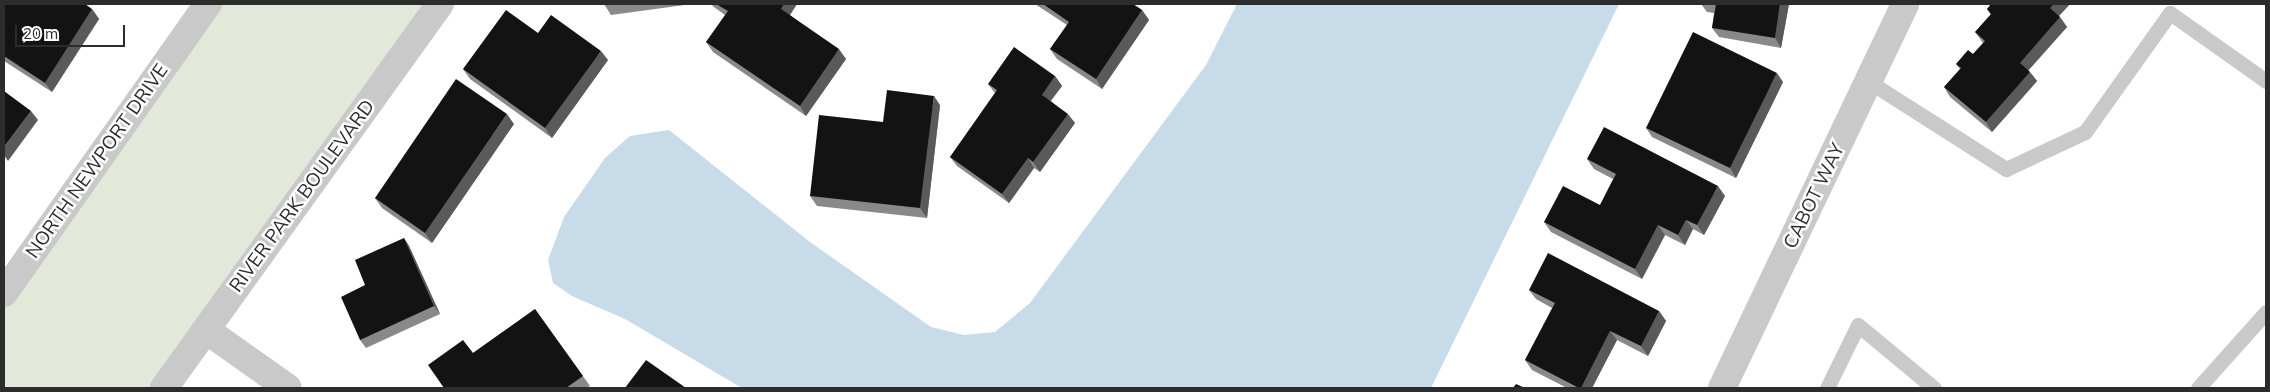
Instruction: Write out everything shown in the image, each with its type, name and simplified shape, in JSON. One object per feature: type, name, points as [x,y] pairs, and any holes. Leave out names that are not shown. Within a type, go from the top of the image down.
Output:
[{"type":"street","name":"NORTH NEWPORT DRIVE","points":[[4,293],[208,4]]},
{"type":"street","name":"RIVER PARK BOULEVARD","points":[[164,388],[440,4]]},
{"type":"street","name":"CABOT WAY","points":[[1722,388],[1905,4]]},
{"type":"street","points":[[206,330],[288,388]]},
{"type":"lane","points":[[1868,81],[2006,170],[2085,132],[2170,13],[2266,81]]},
{"type":"lane","points":[[2198,388],[2266,312]]},
{"type":"lane","points":[[1827,388],[1858,325],[1934,388]]},
{"type":"shaded area","points":[[208,4],[440,4],[164,388],[4,388],[4,293]]},
{"type":"water","points":[[1237,4],[1619,4],[1431,388],[742,388],[625,319],[572,296],[553,283],[548,260],[564,217],[605,158],[630,136],[669,130],[810,242],[931,327],[964,335],[995,332],[1030,303],[1206,65]]},
{"type":"building","points":[[4,4],[85,4],[92,9],[45,83],[4,56]]},
{"type":"building","points":[[716,4],[784,4],[781,9],[839,49],[800,106],[706,42],[728,11]]},
{"type":"building","points":[[1043,4],[1133,4],[1142,10],[1096,79],[1050,49],[1069,22]]},
{"type":"building","points":[[1716,4],[1780,4],[1775,38],[1712,28]]},
{"type":"building","points":[[1991,4],[2054,4],[2050,8],[2060,17],[2020,63],[2030,72],[1986,122],[1944,87],[1961,68],[1956,64],[1968,50],[1973,54],[1985,41],[1975,32],[1991,14],[1987,9]]},
{"type":"building","points":[[506,10],[538,33],[551,15],[601,51],[545,128],[463,69]]},
{"type":"building","points":[[1693,32],[1777,73],[1730,168],[1646,128]]},
{"type":"building","points":[[1014,47],[1055,76],[1042,95],[1068,114],[1033,162],[1028,158],[1002,194],[950,157],[997,90],[988,84]]},
{"type":"building","points":[[456,79],[507,114],[425,233],[375,198]]},
{"type":"building","points":[[887,90],[934,96],[920,208],[810,196],[819,115],[883,122]]},
{"type":"building","points":[[4,91],[31,111],[4,147]]},
{"type":"building","points":[[1604,127],[1718,186],[1697,225],[1686,220],[1678,235],[1658,225],[1635,269],[1544,222],[1563,186],[1600,205],[1616,174],[1587,159]]},
{"type":"building","points":[[404,238],[434,306],[360,340],[341,297],[365,285],[355,260]]},
{"type":"building","points":[[1548,253],[1659,311],[1641,346],[1610,331],[1581,388],[1525,360],[1555,303],[1529,290]]},
{"type":"building","points":[[535,309],[583,376],[566,388],[444,388],[428,365],[463,340],[473,353]]},
{"type":"building","points":[[646,360],[686,388],[625,388]]},
{"type":"building","points":[[1516,384],[1525,388],[1513,388]]}]
